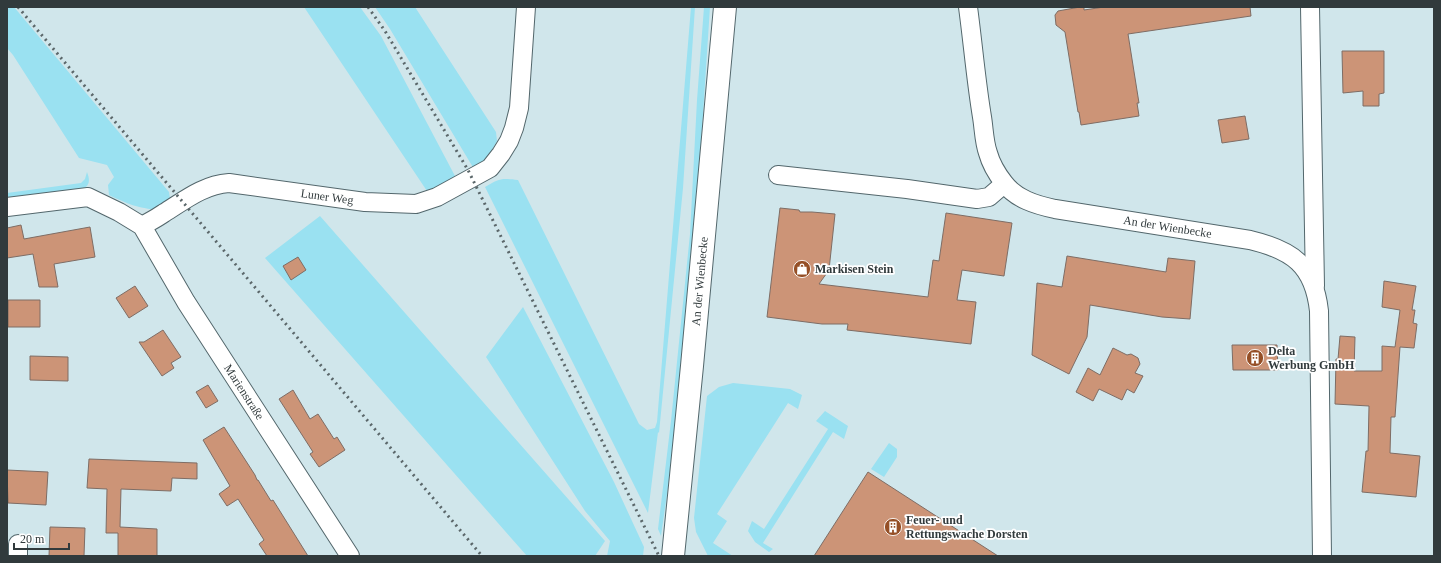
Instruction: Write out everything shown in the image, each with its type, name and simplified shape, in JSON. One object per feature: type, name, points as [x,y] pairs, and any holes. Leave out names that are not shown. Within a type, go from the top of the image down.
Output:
[{"type":"street","name":"Luner Weg","points":[[142,226],[193,194],[218,184],[229,183],[365,202],[416,204],[437,197],[490,168],[509,141],[519,108],[526,7]]},
{"type":"street","name":"An der Wienbecke","points":[[673,556],[725,7]]},
{"type":"street","name":"An der Wienbecke","points":[[968,7],[988,154],[994,170],[1004,184],[1014,193],[1025,200],[1040,206],[1250,240],[1270,245],[1299,262],[1310,276],[1315,290],[1319,310],[1322,556]]},
{"type":"street","name":"An der Wienbecke","points":[[1310,7],[1315,290]]},
{"type":"street","points":[[778,175],[907,189],[977,199],[989,197],[1004,184]]},
{"type":"street","points":[[7,207],[88,197],[119,212],[142,226]]},
{"type":"street","name":"Marienstraße","points":[[142,226],[186,302],[350,556]]},
{"type":"shaded area","points":[[7,7],[14,7],[169,192],[170,199],[159,210],[133,205],[109,195],[108,185],[114,177],[107,165],[79,158],[7,48]]},
{"type":"shaded area","points":[[304,7],[360,7],[381,36],[455,176],[437,188],[427,191]]},
{"type":"shaded area","points":[[375,7],[415,7],[496,132],[497,141],[482,167],[474,169],[390,29]]},
{"type":"shaded area","points":[[691,7],[695,7],[683,188],[659,433],[658,432],[648,513],[485,187],[501,179],[518,180],[639,424],[647,430],[655,428],[657,422]]},
{"type":"shaded area","points":[[704,7],[710,7],[695,236],[670,473],[661,536],[658,529],[671,421],[690,234],[697,100]]},
{"type":"shaded area","points":[[87,172],[89,183],[83,189],[75,192],[7,197],[7,193],[81,183],[85,179]]},
{"type":"shaded area","points":[[320,216],[605,541],[595,556],[527,556],[265,258]]},
{"type":"shaded area","points":[[523,307],[614,482],[644,547],[643,556],[607,556],[610,541],[585,511],[486,357]]},
{"type":"shaded area","points":[[733,383],[790,389],[802,395],[798,409],[788,403],[717,514],[727,521],[713,543],[733,556],[708,556],[696,532],[694,518],[707,396],[719,387]]},
{"type":"shaded area","points":[[825,411],[848,426],[844,439],[833,432],[763,543],[773,549],[769,552],[755,542],[748,531],[752,521],[764,529],[828,429],[816,421]]},
{"type":"shaded area","points":[[889,443],[897,449],[897,457],[884,477],[871,469]]},
{"type":"building","points":[[1084,7],[1084,10],[1104,7],[1250,7],[1251,16],[1128,34],[1139,103],[1137,103],[1139,116],[1081,125],[1065,32],[1056,25],[1055,15],[1058,11]]},
{"type":"building","points":[[1342,51],[1384,51],[1384,93],[1379,94],[1379,106],[1363,106],[1363,91],[1343,93]]},
{"type":"building","points":[[1245,116],[1249,139],[1222,143],[1218,120]]},
{"type":"building","points":[[780,208],[799,210],[800,212],[835,214],[829,270],[819,284],[928,297],[933,260],[939,261],[946,213],[1012,223],[1004,276],[962,270],[957,300],[976,302],[971,344],[847,330],[848,324],[822,324],[767,317]]},
{"type":"building","points":[[21,225],[24,239],[90,227],[95,257],[54,264],[58,287],[39,287],[33,254],[7,258],[7,228]]},
{"type":"building","points":[[1067,256],[1166,272],[1168,258],[1195,261],[1190,319],[1162,317],[1090,305],[1087,337],[1069,374],[1032,355],[1037,283],[1062,287]]},
{"type":"building","points":[[298,257],[306,270],[291,280],[283,266]]},
{"type":"building","points":[[1384,281],[1416,286],[1412,310],[1415,310],[1413,323],[1417,324],[1414,348],[1400,347],[1395,417],[1391,417],[1390,453],[1420,456],[1416,497],[1362,492],[1366,451],[1368,451],[1369,406],[1335,404],[1336,359],[1338,359],[1340,336],[1355,337],[1354,371],[1382,371],[1382,346],[1395,347],[1400,310],[1382,307]]},
{"type":"building","points":[[135,286],[148,306],[129,318],[116,298]]},
{"type":"building","points":[[8,300],[40,300],[40,327],[8,327]]},
{"type":"building","points":[[163,330],[181,357],[171,363],[174,368],[162,376],[139,342],[144,342]]},
{"type":"building","name":"Delta Werbung GmbH","points":[[1232,345],[1277,345],[1278,370],[1233,370]]},
{"type":"building","points":[[1113,348],[1127,355],[1131,354],[1138,358],[1140,364],[1135,373],[1143,376],[1134,393],[1127,389],[1122,400],[1099,389],[1093,401],[1076,392],[1088,368],[1100,375]]},
{"type":"building","points":[[30,356],[68,357],[68,381],[30,380]]},
{"type":"building","points":[[208,385],[218,401],[206,408],[196,392]]},
{"type":"building","points":[[293,390],[310,419],[318,414],[334,439],[337,437],[345,450],[319,467],[310,454],[313,452],[279,399]]},
{"type":"building","points":[[224,427],[257,480],[271,501],[273,500],[308,556],[267,556],[259,544],[264,540],[238,499],[227,506],[219,494],[230,486],[203,440]]},
{"type":"building","points":[[89,459],[197,463],[197,479],[172,478],[171,491],[121,489],[120,527],[157,529],[157,556],[118,556],[118,533],[106,533],[107,489],[87,488]]},
{"type":"building","points":[[7,470],[48,472],[46,505],[8,503]]},
{"type":"building","name":"Feuer- und Rettungswache Dorsten","points":[[868,472],[998,556],[814,556]]},
{"type":"building","points":[[50,527],[85,528],[84,556],[49,556]]},
{"type":"railway","points":[[18,7],[482,556]]},
{"type":"railway","points":[[368,7],[385,31],[468,170],[659,556]]},
{"type":"place","name":"Markisen Stein","points":[[802,269]]},
{"type":"place","name":"Delta Werbung GmbH","points":[[1255,358]]},
{"type":"place","name":"Feuer- und Rettungswache Dorsten","points":[[893,527]]}]
